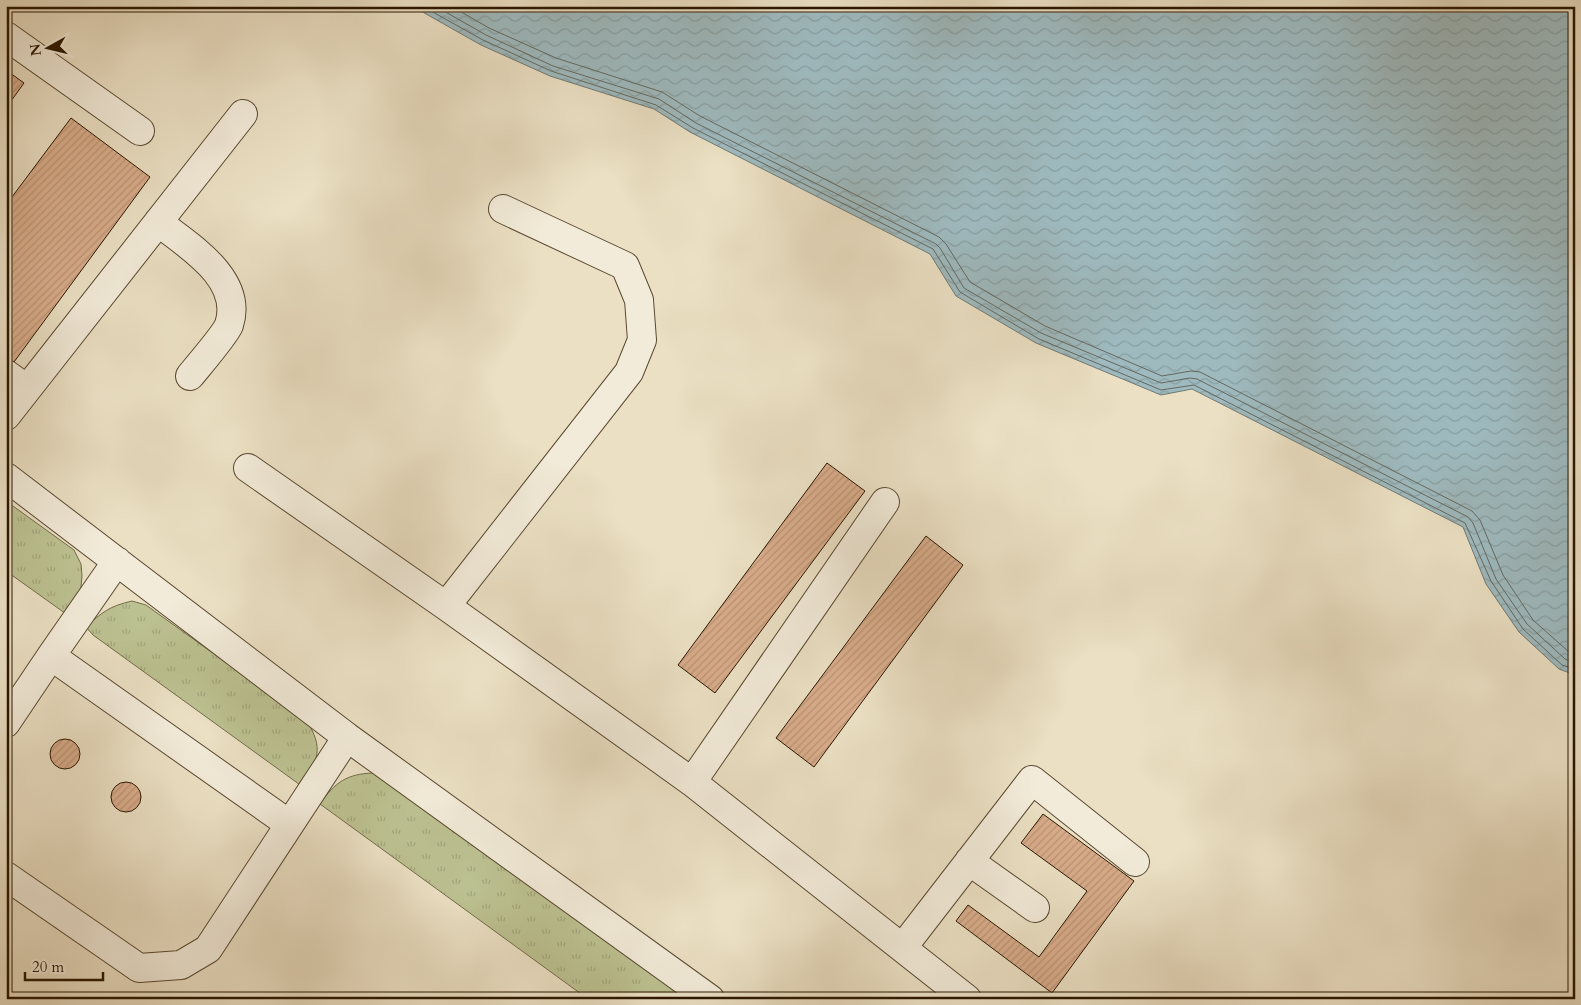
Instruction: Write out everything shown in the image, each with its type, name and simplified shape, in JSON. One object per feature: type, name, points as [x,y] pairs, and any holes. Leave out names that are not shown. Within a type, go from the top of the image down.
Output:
[{"type":"street","points":[[6,36],[140,131]]},
{"type":"street","points":[[6,416],[17,382],[158,222],[243,114]]},
{"type":"street","points":[[446,606],[629,372],[642,340],[639,300],[625,266],[503,209]]},
{"type":"street","points":[[158,222],[209,261],[227,289],[232,307],[228,326],[190,376]]},
{"type":"street","points":[[248,468],[446,606],[692,782],[967,999]]},
{"type":"street","points":[[6,477],[348,737],[710,999]]},
{"type":"street","points":[[692,782],[885,502]]},
{"type":"street","points":[[6,723],[117,561]]},
{"type":"street","points":[[51,656],[289,824]]},
{"type":"street","points":[[6,876],[139,968],[181,965],[208,949],[348,737]]},
{"type":"street","points":[[902,947],[1032,780],[1135,862]]},
{"type":"street","points":[[969,862],[1034,908]]},
{"type":"green space","points":[[6,501],[74,550],[81,564],[82,576],[80,597],[69,616],[6,571]]},
{"type":"green space","points":[[132,601],[146,605],[306,720],[316,739],[317,754],[303,787],[93,635],[86,627],[107,610]]},
{"type":"green space","points":[[373,773],[386,778],[688,999],[588,999],[320,804],[331,790],[342,781],[356,775]]},
{"type":"water","points":[[412,6],[1575,6],[1575,675],[1559,669],[1519,632],[1486,584],[1463,527],[1192,389],[1161,395],[1036,343],[956,296],[930,254],[690,132],[654,109],[550,76],[481,45]]},
{"type":"building","points":[[6,70],[24,83],[6,108]]},
{"type":"building","points":[[71,118],[150,177],[14,362],[6,357],[6,205]]},
{"type":"building","points":[[827,463],[865,491],[715,693],[678,665]]},
{"type":"building","points":[[926,536],[963,565],[814,767],[776,738]]},
{"type":"building","points":[[65,739],[76,743],[80,754],[76,765],[65,769],[54,765],[50,754],[54,743]]},
{"type":"building","points":[[126,782],[137,786],[141,797],[137,808],[126,812],[115,808],[111,797],[115,786]]},
{"type":"building","points":[[1043,814],[1134,881],[1052,993],[956,921],[968,905],[1039,957],[1087,891],[1021,843]]}]
